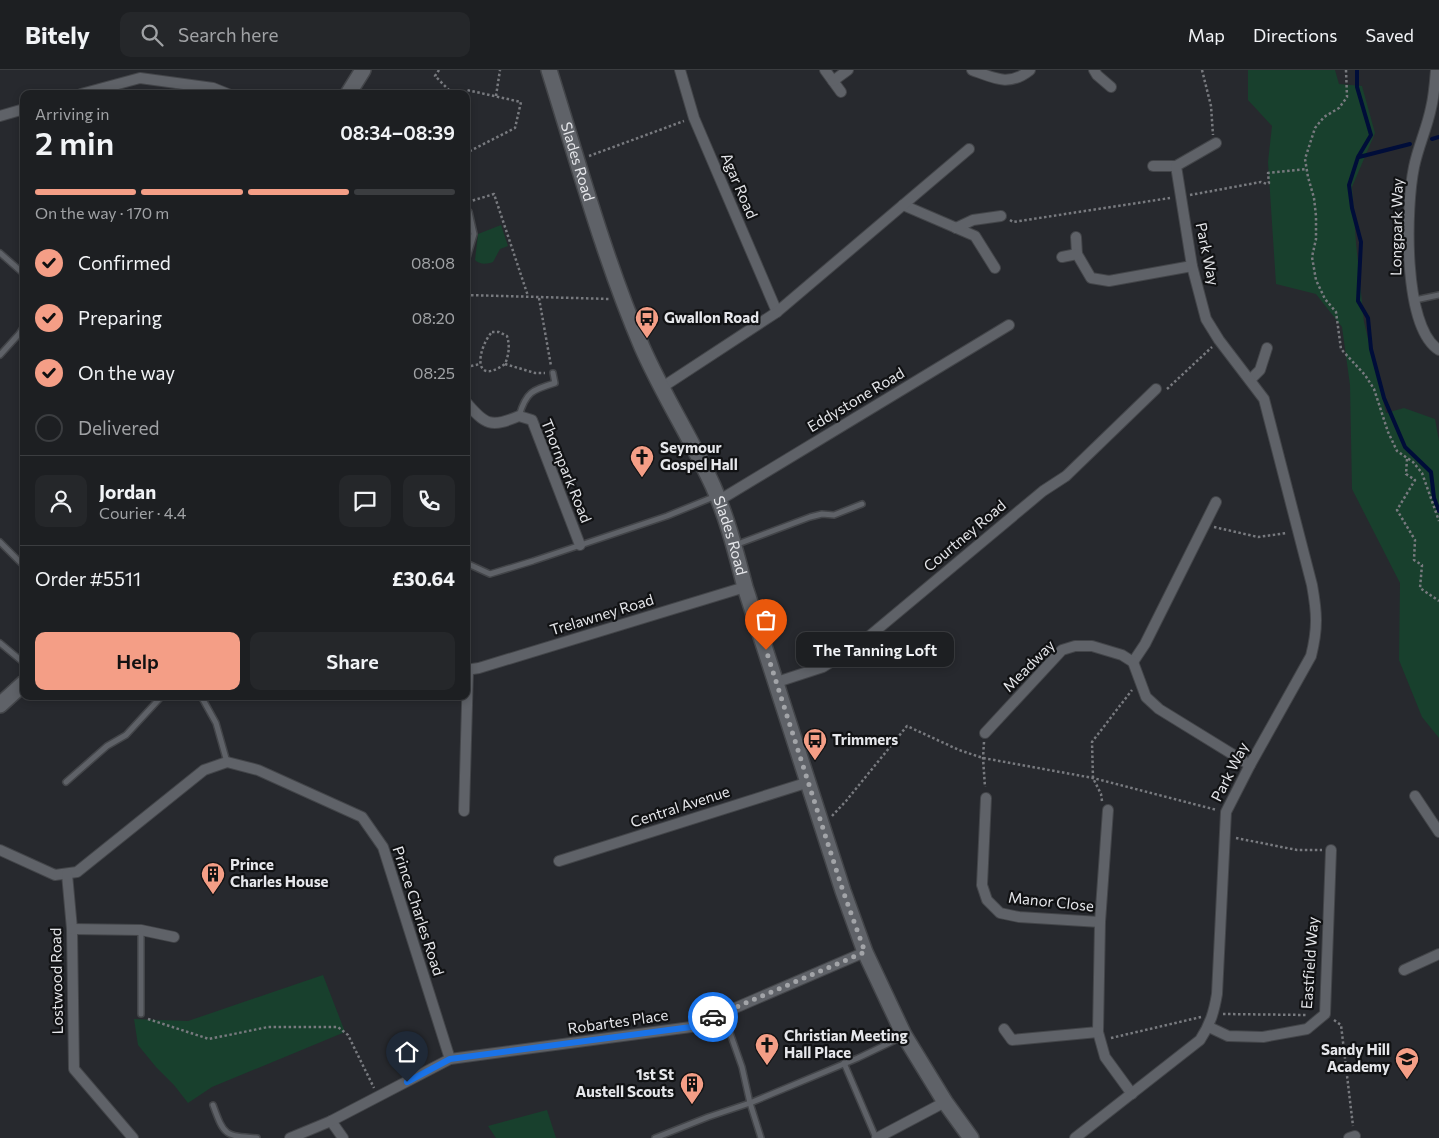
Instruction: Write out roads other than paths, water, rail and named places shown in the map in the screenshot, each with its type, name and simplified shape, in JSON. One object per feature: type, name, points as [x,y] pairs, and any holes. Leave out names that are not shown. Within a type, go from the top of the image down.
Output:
[{"type":"street","points":[[350,90],[363,70]]},
{"type":"street","name":"Slades Road","points":[[549,70],[623,296],[642,345],[661,388],[717,498],[734,545],[745,586],[843,891],[865,952],[904,1035],[971,1138]]},
{"type":"street","name":"Agar Road","points":[[680,70],[694,118],[776,312]]},
{"type":"street","points":[[825,70],[841,92]]},
{"type":"street","points":[[833,81],[848,70]]},
{"type":"street","points":[[972,70],[996,79],[1009,80],[1017,79],[1030,70]]},
{"type":"street","points":[[1094,70],[1111,87]]},
{"type":"street","name":"Longpark Way","points":[[1436,70],[1432,106],[1414,166],[1410,210],[1409,273],[1421,327],[1439,350]]},
{"type":"street","points":[[96,90],[140,78],[218,90]]},
{"type":"street","points":[[0,116],[20,110]]},
{"type":"street","points":[[1153,166],[1176,166],[1216,143]]},
{"type":"street","points":[[661,388],[776,312],[969,149]]},
{"type":"street","name":"Park Way","points":[[1075,1138],[1200,1040],[1209,1027],[1214,1014],[1217,994],[1223,836],[1226,812],[1311,656],[1316,636],[1317,612],[1264,399],[1219,340],[1206,318],[1192,266],[1176,166]]},
{"type":"street","points":[[903,205],[975,236],[995,268]]},
{"type":"street","points":[[956,228],[973,220],[1001,216]]},
{"type":"street","points":[[1076,237],[1078,254],[1091,278],[1110,281],[1192,266]]},
{"type":"street","points":[[1062,257],[1078,254]]},
{"type":"street","name":"Eddystone Road","points":[[717,498],[1009,325]]},
{"type":"street","points":[[1250,380],[1260,370],[1267,348]]},
{"type":"street","name":"Courtney Road","points":[[777,682],[823,667],[861,643],[1042,490],[1066,476],[1156,389]]},
{"type":"street","name":"Thornpark Road","points":[[470,409],[484,422],[506,422],[519,416],[532,420],[580,545]]},
{"type":"street","points":[[1216,502],[1145,644],[1133,662],[1146,697],[1159,709],[1250,765]]},
{"type":"street","name":"Trelawney Road","points":[[470,670],[745,586]]},
{"type":"street","name":"Meadway","points":[[985,733],[1062,650],[1075,646],[1092,646],[1122,655],[1133,662]]},
{"type":"street","points":[[0,705],[20,687]]},
{"type":"street","points":[[464,811],[466,700]]},
{"type":"street","points":[[0,850],[55,875],[77,872],[204,770],[227,762]]},
{"type":"street","name":"Prince Charles Road","points":[[227,762],[258,770],[362,818],[383,847],[450,1059]]},
{"type":"street","name":"Central Avenue","points":[[559,861],[809,782]]},
{"type":"street","points":[[1415,796],[1439,832]]},
{"type":"street","name":"Manor Close","points":[[986,798],[982,885],[987,900],[1000,913],[1019,917],[1100,922]]},
{"type":"street","name":"Manor Close","points":[[1108,810],[1100,922],[1098,1032],[1105,1057],[1132,1094]]},
{"type":"street","name":"Eastfield Way","points":[[1209,1027],[1228,1036],[1264,1037],[1307,1029],[1325,1014],[1330,850]]},
{"type":"street","name":"Lostwood Road","points":[[67,874],[72,929],[74,1069],[133,1138]]},
{"type":"street","points":[[72,929],[141,930],[174,937]]},
{"type":"street","name":"Robartes Place","points":[[450,1059],[691,1027],[865,952]]},
{"type":"street","points":[[1404,970],[1439,954]]},
{"type":"street","points":[[1004,1029],[1012,1040],[1098,1032]]},
{"type":"street","points":[[290,1138],[331,1121],[450,1059]]},
{"type":"street","points":[[877,1138],[946,1102]]},
{"type":"street","points":[[331,1121],[343,1138]]},
{"type":"lane","points":[[470,219],[474,234],[470,248]]},
{"type":"lane","points":[[0,253],[20,270]]},
{"type":"lane","points":[[1415,300],[1439,295]]},
{"type":"lane","points":[[0,355],[20,332]]},
{"type":"lane","points":[[519,416],[524,401],[535,389],[555,383],[553,373]]},
{"type":"lane","points":[[470,565],[490,574],[717,498]]},
{"type":"lane","points":[[734,545],[810,517],[822,514],[834,515],[862,504]]},
{"type":"lane","points":[[0,542],[20,562]]},
{"type":"lane","points":[[0,643],[20,660]]},
{"type":"lane","points":[[66,782],[106,746],[126,735],[158,700]]},
{"type":"lane","points":[[203,700],[216,723],[227,762]]},
{"type":"lane","points":[[140,1014],[141,930]]},
{"type":"lane","points":[[723,1013],[742,1067],[750,1103],[761,1138]]},
{"type":"lane","points":[[655,1138],[750,1103],[904,1035]]},
{"type":"lane","points":[[844,1063],[877,1138]]},
{"type":"lane","points":[[213,1105],[220,1124],[227,1133],[257,1138]]},
{"type":"waterway","points":[[1357,70],[1357,87],[1371,135],[1358,157],[1349,185],[1352,208],[1361,242],[1358,301],[1368,318],[1371,349],[1384,398],[1405,447],[1431,472],[1434,498],[1439,511]]},
{"type":"waterway","points":[[1432,139],[1439,137]]},
{"type":"waterway","points":[[1359,157],[1410,144]]},
{"type":"place","name":"Gwallon Road","points":[[647,339]]},
{"type":"place","name":"Seymour Gospel Hall","points":[[642,478]]},
{"type":"place","name":"The Tanning Loft","points":[[766,650]]},
{"type":"place","name":"Trimmers","points":[[815,761]]},
{"type":"place","name":"Prince Charles House","points":[[213,895]]},
{"type":"place","name":"Christian Meeting Hall Place","points":[[767,1066]]},
{"type":"place","name":"Sandy Hill Academy","points":[[1407,1080]]},
{"type":"place","name":"1st St Austell Scouts","points":[[692,1105]]}]
